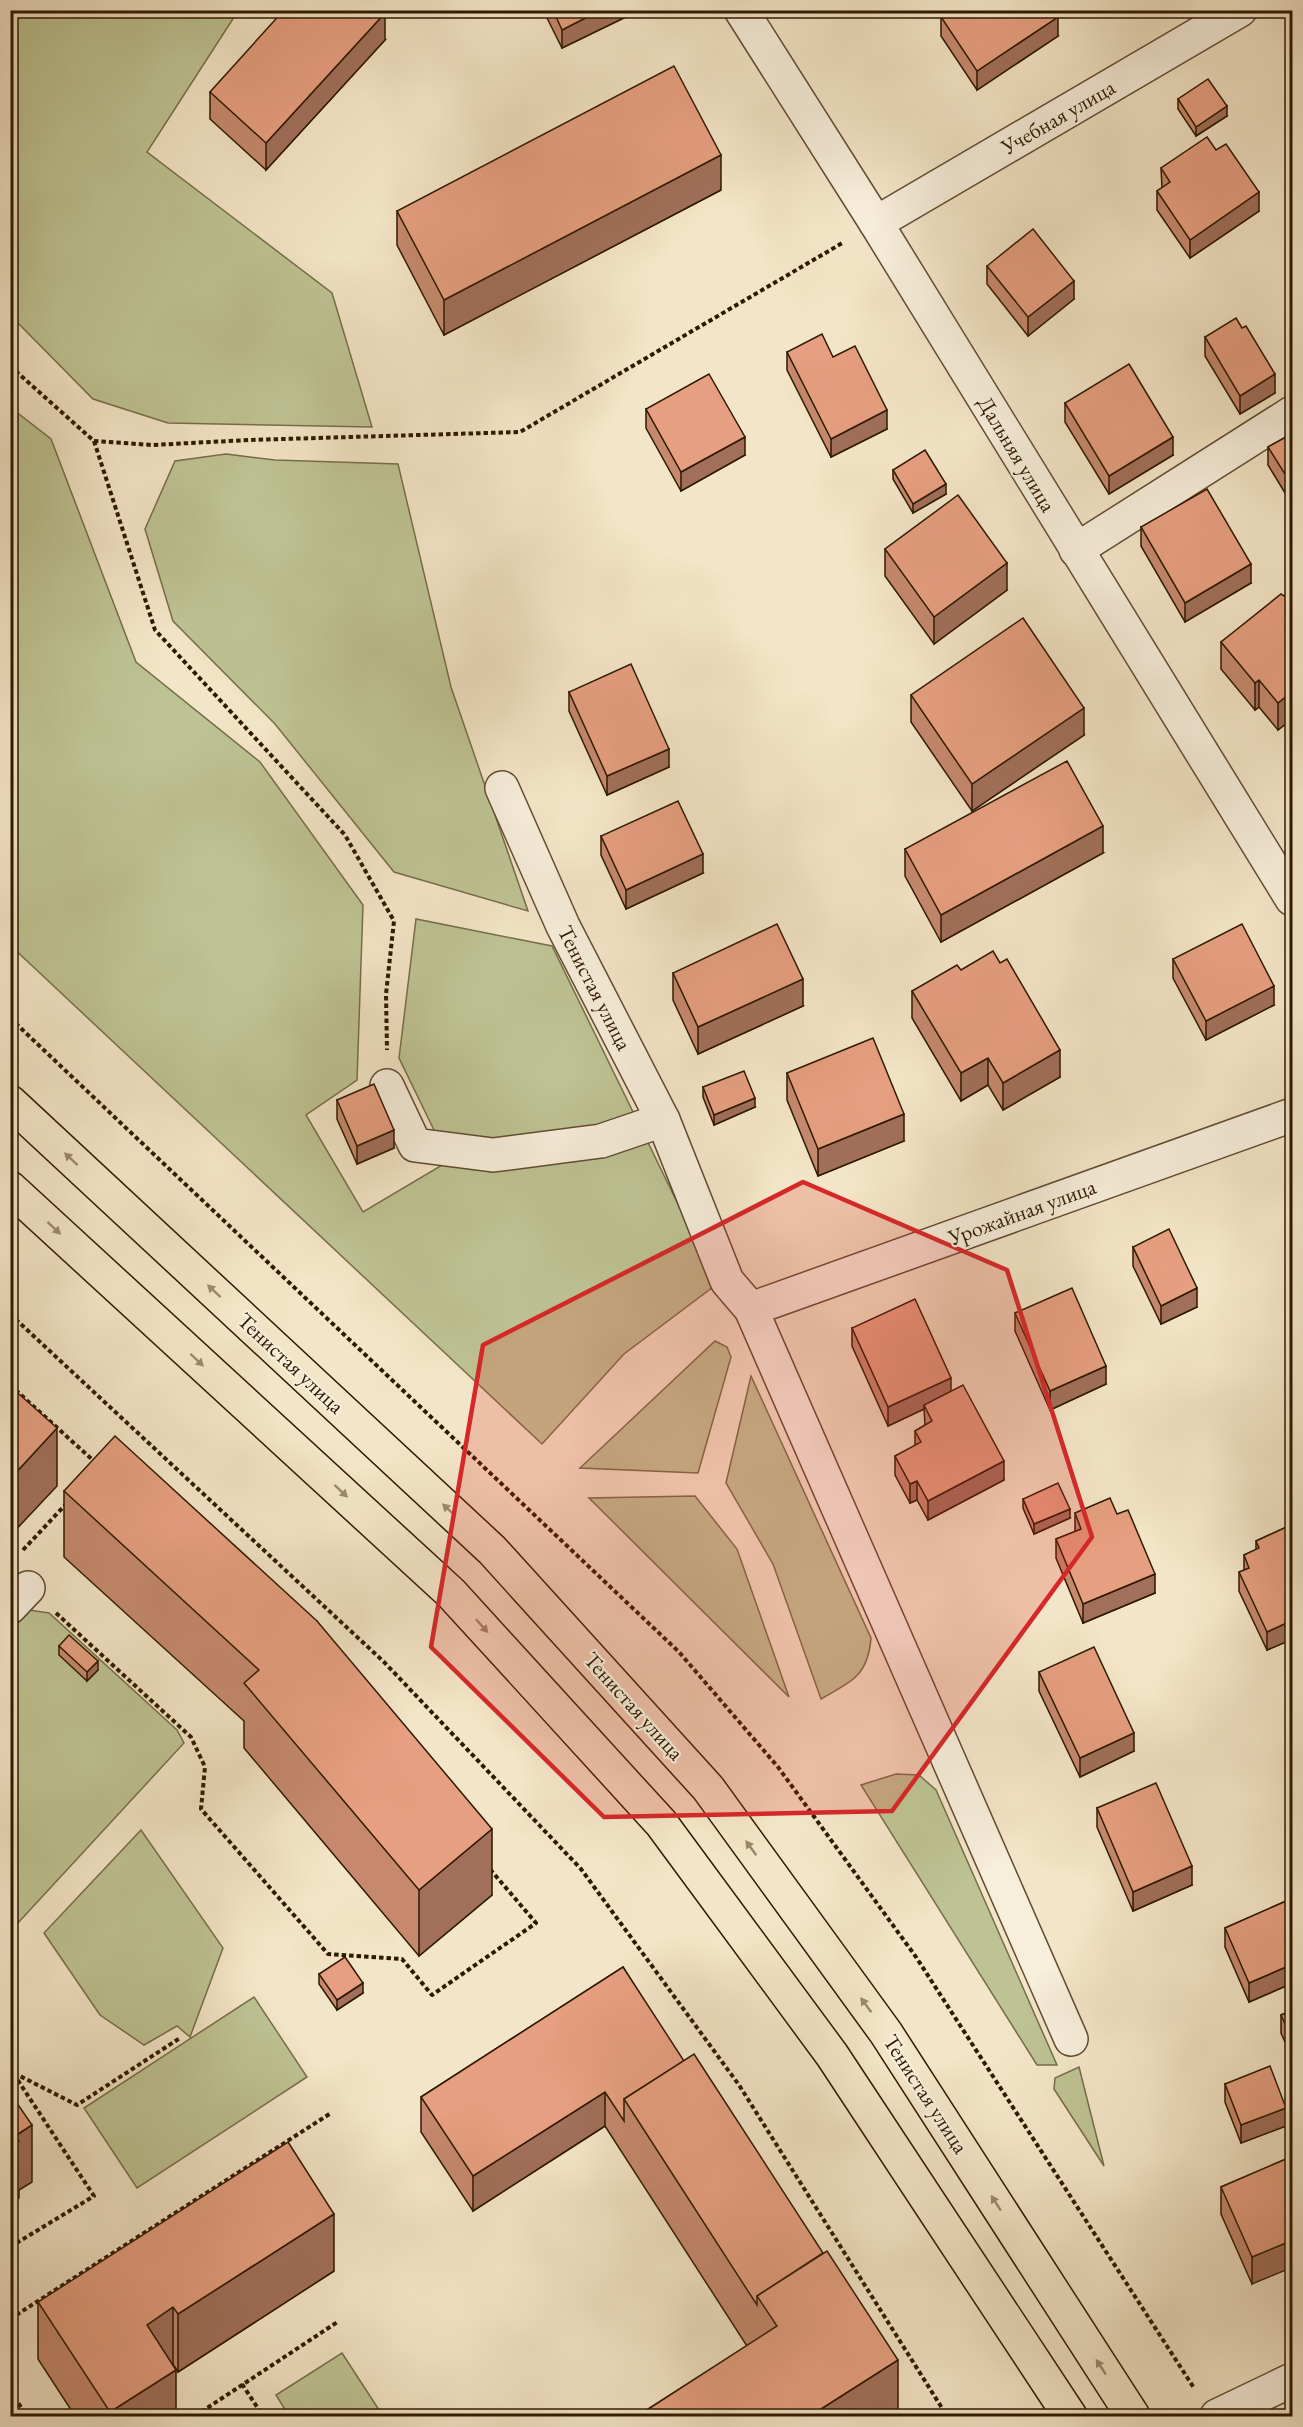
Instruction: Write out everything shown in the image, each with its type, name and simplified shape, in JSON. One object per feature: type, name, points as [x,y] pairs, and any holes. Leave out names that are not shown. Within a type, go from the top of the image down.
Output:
[{"type":"main road","name":"Тенистая улица","points":[[10,1102],[492,1550],[708,1788],[886,2033],[1133,2416]]},
{"type":"main road","points":[[10,1188],[451,1593],[661,1823],[832,2055],[1070,2416]]},
{"type":"street","name":"Дальняя улица","points":[[741,10],[876,223],[1293,899]]},
{"type":"street","name":"Учебная улица","points":[[876,223],[1240,10]]},
{"type":"street","points":[[1076,550],[1293,413]]},
{"type":"street","name":"Тенистая улица","points":[[502,788],[563,926],[663,1120],[727,1281],[751,1309],[1071,2039]]},
{"type":"street","points":[[387,1086],[415,1145],[494,1155],[601,1141],[663,1120]]},
{"type":"street","name":"Урожайная улица","points":[[751,1309],[1293,1115]]},
{"type":"street","points":[[1217,2416],[1293,2380]]},
{"type":"path","points":[[94,441],[152,445],[520,432],[876,223]]},
{"type":"path","points":[[10,366],[94,441],[155,630],[345,835],[394,921],[386,994],[387,1086]]},
{"type":"path","points":[[10,1314],[384,1662],[581,1869],[739,2085],[947,2416]]},
{"type":"path","points":[[10,1385],[100,1467]]},
{"type":"path","points":[[18,1556],[70,1498]]},
{"type":"path","points":[[19,1597],[190,1737],[205,1767],[201,1809],[328,1954],[402,1959],[432,1995],[536,1923],[483,1860]]},
{"type":"path","points":[[11,2073],[77,2105],[180,2038]]},
{"type":"path","points":[[10,2247],[94,2196],[11,2073]]},
{"type":"path","points":[[10,2319],[331,2113]]},
{"type":"path","points":[[195,2416],[339,2321]]},
{"type":"path","points":[[242,2384],[262,2416]]},
{"type":"path","points":[[10,2391],[27,2416]]},
{"type":"highlighted area","points":[[803,1182],[1007,1270],[1092,1537],[892,1811],[604,1817],[431,1647],[483,1345]]},
{"type":"green space","points":[[10,11],[238,11],[147,152],[332,293],[372,427],[168,423],[93,399],[11,316]]},
{"type":"green space","points":[[10,407],[51,439],[136,662],[260,762],[363,905],[357,1080],[306,1115],[363,1212],[449,1161],[399,1058],[416,919],[552,946],[717,1284],[624,1354],[542,1444],[11,946]]},
{"type":"green space","points":[[226,454],[275,460],[398,464],[451,687],[528,911],[394,872],[275,724],[173,621],[145,529],[175,461]]},
{"type":"green space","points":[[715,1341],[727,1347],[731,1357],[698,1473],[580,1468]]},
{"type":"green space","points":[[751,1376],[871,1638],[862,1669],[850,1682],[821,1699],[773,1564],[726,1483]]},
{"type":"green space","points":[[695,1496],[737,1549],[789,1697],[589,1498]]},
{"type":"green space","points":[[22,1609],[49,1613],[177,1730],[184,1743],[17,1924],[10,1918],[10,1622]]},
{"type":"green space","points":[[896,1774],[919,1775],[936,1790],[1057,2065],[1037,2065],[861,1785]]},
{"type":"green space","points":[[141,1830],[223,1948],[190,2037],[177,2026],[144,2045],[100,2015],[44,1933]]},
{"type":"green space","points":[[254,1997],[307,2077],[137,2188],[84,2108]]},
{"type":"green space","points":[[1079,2067],[1104,2166],[1054,2089],[1055,2078]]},
{"type":"green space","points":[[342,2353],[383,2416],[289,2416],[276,2395]]},
{"type":"building","points":[[284,10],[382,10],[385,13],[266,143],[210,92]]},
{"type":"building","points":[[553,10],[601,10],[562,30]]},
{"type":"building","points":[[951,10],[1053,10],[1058,17],[977,71],[941,17]]},
{"type":"building","points":[[674,66],[721,155],[444,300],[397,211]]},
{"type":"building","points":[[1208,79],[1227,106],[1196,127],[1178,99]]},
{"type":"building","points":[[1207,137],[1216,150],[1226,144],[1259,192],[1190,240],[1157,191],[1170,182],[1161,168]]},
{"type":"building","points":[[1033,229],[1074,281],[1028,317],[987,266]]},
{"type":"building","points":[[1236,318],[1242,328],[1246,326],[1275,374],[1240,396],[1205,337]]},
{"type":"building","points":[[822,334],[833,357],[855,346],[887,410],[831,439],[787,352]]},
{"type":"building","points":[[1129,364],[1173,437],[1109,476],[1065,403]]},
{"type":"building","points":[[709,374],[745,437],[681,472],[646,409]]},
{"type":"building","points":[[1293,433],[1293,487],[1268,447]]},
{"type":"building","points":[[925,450],[946,484],[913,504],[893,470]]},
{"type":"building","points":[[1207,489],[1251,564],[1185,603],[1141,527]]},
{"type":"building","points":[[958,495],[1007,563],[934,617],[885,549]]},
{"type":"building","points":[[1293,589],[1293,691],[1278,703],[1259,680],[1255,683],[1221,642],[1281,594],[1284,596]]},
{"type":"building","points":[[1023,618],[1084,708],[972,784],[911,695]]},
{"type":"building","points":[[631,664],[669,749],[607,776],[569,692]]},
{"type":"building","points":[[1067,761],[1103,826],[941,915],[905,849]]},
{"type":"building","points":[[678,801],[703,854],[626,890],[601,836]]},
{"type":"building","points":[[777,924],[803,979],[698,1027],[673,973]]},
{"type":"building","points":[[1242,924],[1274,986],[1206,1021],[1173,959]]},
{"type":"building","points":[[993,951],[1000,963],[1007,959],[1060,1050],[1003,1083],[988,1058],[961,1073],[912,991],[957,965],[961,970]]},
{"type":"building","points":[[873,1038],[904,1114],[818,1149],[787,1073]]},
{"type":"building","points":[[744,1071],[755,1098],[714,1115],[703,1087]]},
{"type":"building","points":[[374,1084],[394,1130],[357,1146],[337,1100]]},
{"type":"building","points":[[1169,1229],[1197,1288],[1161,1306],[1133,1247]]},
{"type":"building","points":[[1072,1288],[1106,1366],[1050,1391],[1015,1313]]},
{"type":"building","points":[[915,1299],[951,1378],[888,1407],[852,1328]]},
{"type":"building","points":[[963,1385],[1004,1461],[928,1501],[917,1481],[910,1484],[895,1456],[921,1442],[915,1431],[932,1421],[924,1405]]},
{"type":"building","points":[[10,1386],[57,1428],[10,1479]]},
{"type":"building","points":[[115,1436],[317,1621],[492,1829],[419,1890],[244,1683],[259,1670],[64,1491]]},
{"type":"building","points":[[1058,1483],[1070,1509],[1034,1524],[1023,1499]]},
{"type":"building","points":[[1110,1498],[1117,1514],[1128,1510],[1155,1574],[1083,1604],[1056,1539],[1081,1529],[1075,1513]]},
{"type":"building","points":[[1293,1524],[1293,1620],[1267,1632],[1239,1572],[1249,1568],[1244,1555],[1259,1548],[1256,1541]]},
{"type":"building","points":[[69,1635],[98,1661],[87,1672],[59,1646]]},
{"type":"building","points":[[1094,1647],[1134,1733],[1080,1758],[1039,1672]]},
{"type":"building","points":[[1156,1783],[1192,1866],[1133,1892],[1097,1808]]},
{"type":"building","points":[[1293,1898],[1293,1964],[1249,1983],[1225,1928]]},
{"type":"building","points":[[345,1957],[363,1983],[337,2000],[319,1974]]},
{"type":"building","points":[[623,1967],[684,2061],[624,2099],[624,2121],[605,2092],[473,2176],[421,2097]]},
{"type":"building","points":[[1293,2010],[1293,2041],[1281,2015]]},
{"type":"building","points":[[694,2054],[823,2253],[757,2296],[757,2305],[624,2099]]},
{"type":"building","points":[[1270,2066],[1286,2108],[1241,2125],[1225,2084]]},
{"type":"building","points":[[10,2093],[32,2125],[15,2136],[19,2141],[10,2147]]},
{"type":"building","points":[[288,2142],[334,2214],[178,2314],[173,2307],[147,2325],[176,2370],[110,2412],[38,2302]]},
{"type":"building","points":[[1293,2156],[1293,2240],[1252,2257],[1221,2187]]},
{"type":"building","points":[[827,2251],[898,2360],[810,2416],[639,2415],[777,2326],[757,2296]]},
{"type":"building","points":[[610,2410],[614,2416],[600,2416]]}]
